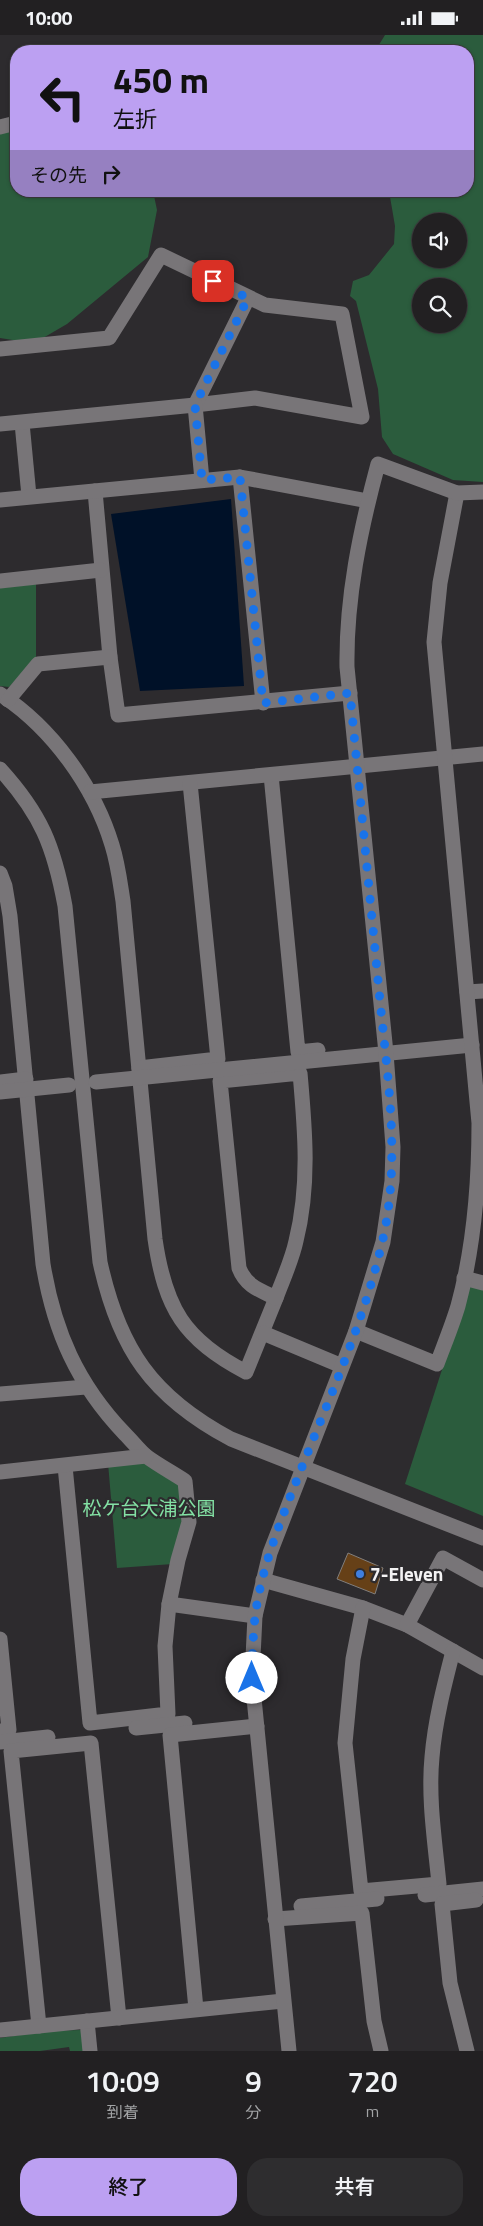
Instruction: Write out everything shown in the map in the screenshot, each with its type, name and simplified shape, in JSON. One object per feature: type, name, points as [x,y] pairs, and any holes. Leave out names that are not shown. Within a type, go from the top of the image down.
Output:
[{"type":"street","points":[[0,349],[109,338],[161,255],[265,305],[342,314],[362,417],[255,398],[0,424]]},
{"type":"street","points":[[202,480],[195,405],[248,298]]},
{"type":"street","points":[[22,423],[30,496]]},
{"type":"street","points":[[289,2051],[252,1678],[255,1615],[270,1553],[356,1331],[382,1242],[392,1181],[393,1147],[385,1048],[347,667],[348,615],[354,565],[378,464],[457,493],[483,492]]},
{"type":"street","points":[[240,477],[263,703]]},
{"type":"street","points":[[0,500],[240,477],[368,501]]},
{"type":"street","points":[[95,491],[101,570],[118,715],[263,703],[350,693]]},
{"type":"street","points":[[356,1331],[437,1364],[458,1307],[474,1227],[479,1171],[479,1123],[443,758],[434,642],[440,583],[457,493]]},
{"type":"street","points":[[0,581],[101,570]]},
{"type":"street","points":[[110,657],[38,664],[4,697],[28,717],[61,750],[90,792],[112,843],[118,867],[160,1273],[170,1301],[182,1322],[200,1343],[222,1359],[246,1372],[263,1333],[276,1298],[296,1241],[305,1178],[307,1144],[300,1073],[220,1081],[239,1268],[243,1279],[250,1286],[276,1298]]},
{"type":"street","points":[[90,792],[483,754]]},
{"type":"street","points":[[0,769],[18,789],[36,814],[58,867],[65,906],[100,1262],[107,1295],[116,1322],[141,1366],[159,1388],[186,1412],[203,1424],[231,1439],[483,1538]]},
{"type":"street","points":[[271,775],[298,1052],[472,1045]]},
{"type":"street","points":[[96,1082],[218,1059],[190,783]]},
{"type":"street","points":[[0,873],[5,886],[10,915],[48,1295],[70,1358],[86,1387],[112,1421],[146,1456],[185,1481],[189,1522],[178,1560],[169,1604],[165,1646],[168,1714],[90,1723],[65,1466]]},
{"type":"street","points":[[467,992],[483,991]]},
{"type":"street","points":[[140,1073],[385,1048]]},
{"type":"street","points":[[0,1081],[69,1085]]},
{"type":"street","points":[[0,1092],[26,1084]]},
{"type":"street","points":[[464,1278],[483,1283]]},
{"type":"street","points":[[263,1333],[342,1366]]},
{"type":"street","points":[[0,1394],[86,1387]]},
{"type":"street","points":[[0,1472],[146,1456]]},
{"type":"street","points":[[407,1625],[443,1557],[483,1580]]},
{"type":"street","points":[[263,1580],[363,1609],[407,1625],[483,1668]]},
{"type":"street","points":[[169,1604],[255,1615]]},
{"type":"street","points":[[363,1609],[353,1659],[345,1743],[361,1891],[439,1884],[431,1807],[432,1757],[438,1713],[452,1651]]},
{"type":"street","points":[[0,1639],[9,1730],[0,1731]]},
{"type":"street","points":[[0,1742],[256,1721]]},
{"type":"street","points":[[196,2009],[170,1735],[256,1721]]},
{"type":"street","points":[[38,2026],[11,1751],[91,1743],[119,2018]]},
{"type":"street","points":[[275,1914],[483,1889]]},
{"type":"street","points":[[467,2051],[450,1983],[442,1904],[483,1900]]},
{"type":"street","points":[[275,1914],[362,1913],[374,2021],[381,2051]]},
{"type":"street","points":[[0,2030],[284,2001]]},
{"type":"street","points":[[87,2021],[90,2051]]},
{"type":"green space","points":[[385,35],[483,35],[483,482],[453,480],[393,454],[382,437],[378,389],[356,301],[350,296],[353,281],[369,275],[394,244],[395,226],[390,197],[474,197],[474,45],[379,45]]},
{"type":"green space","points":[[10,128],[10,197],[154,197],[157,210],[148,257],[67,324],[43,338],[19,341],[0,338],[0,131]]},
{"type":"green space","points":[[36,584],[36,658],[9,687],[0,686],[0,588]]},
{"type":"green space","points":[[470,1283],[483,1287],[483,1516],[405,1484]]},
{"type":"green space","name":"松ケ台大浦公園","points":[[145,1458],[183,1482],[186,1521],[173,1564],[117,1568],[108,1463]]},
{"type":"green space","points":[[81,2030],[84,2051],[70,2051],[69,2047],[40,2051],[0,2051],[0,2038],[46,2031]]},
{"type":"water","points":[[231,499],[244,686],[140,691],[111,514]]},
{"type":"building","name":"7-Eleven","points":[[348,1553],[383,1568],[375,1594],[337,1579]]},
{"type":"place","name":"7-Eleven","points":[[360,1574]]},
{"type":"route","points":[[213,281],[248,298],[195,405],[202,480],[240,477],[263,703],[350,693],[386,1053],[393,1147],[392,1181],[388,1212],[371,1283],[356,1331],[270,1553],[255,1615],[252,1678]]}]
